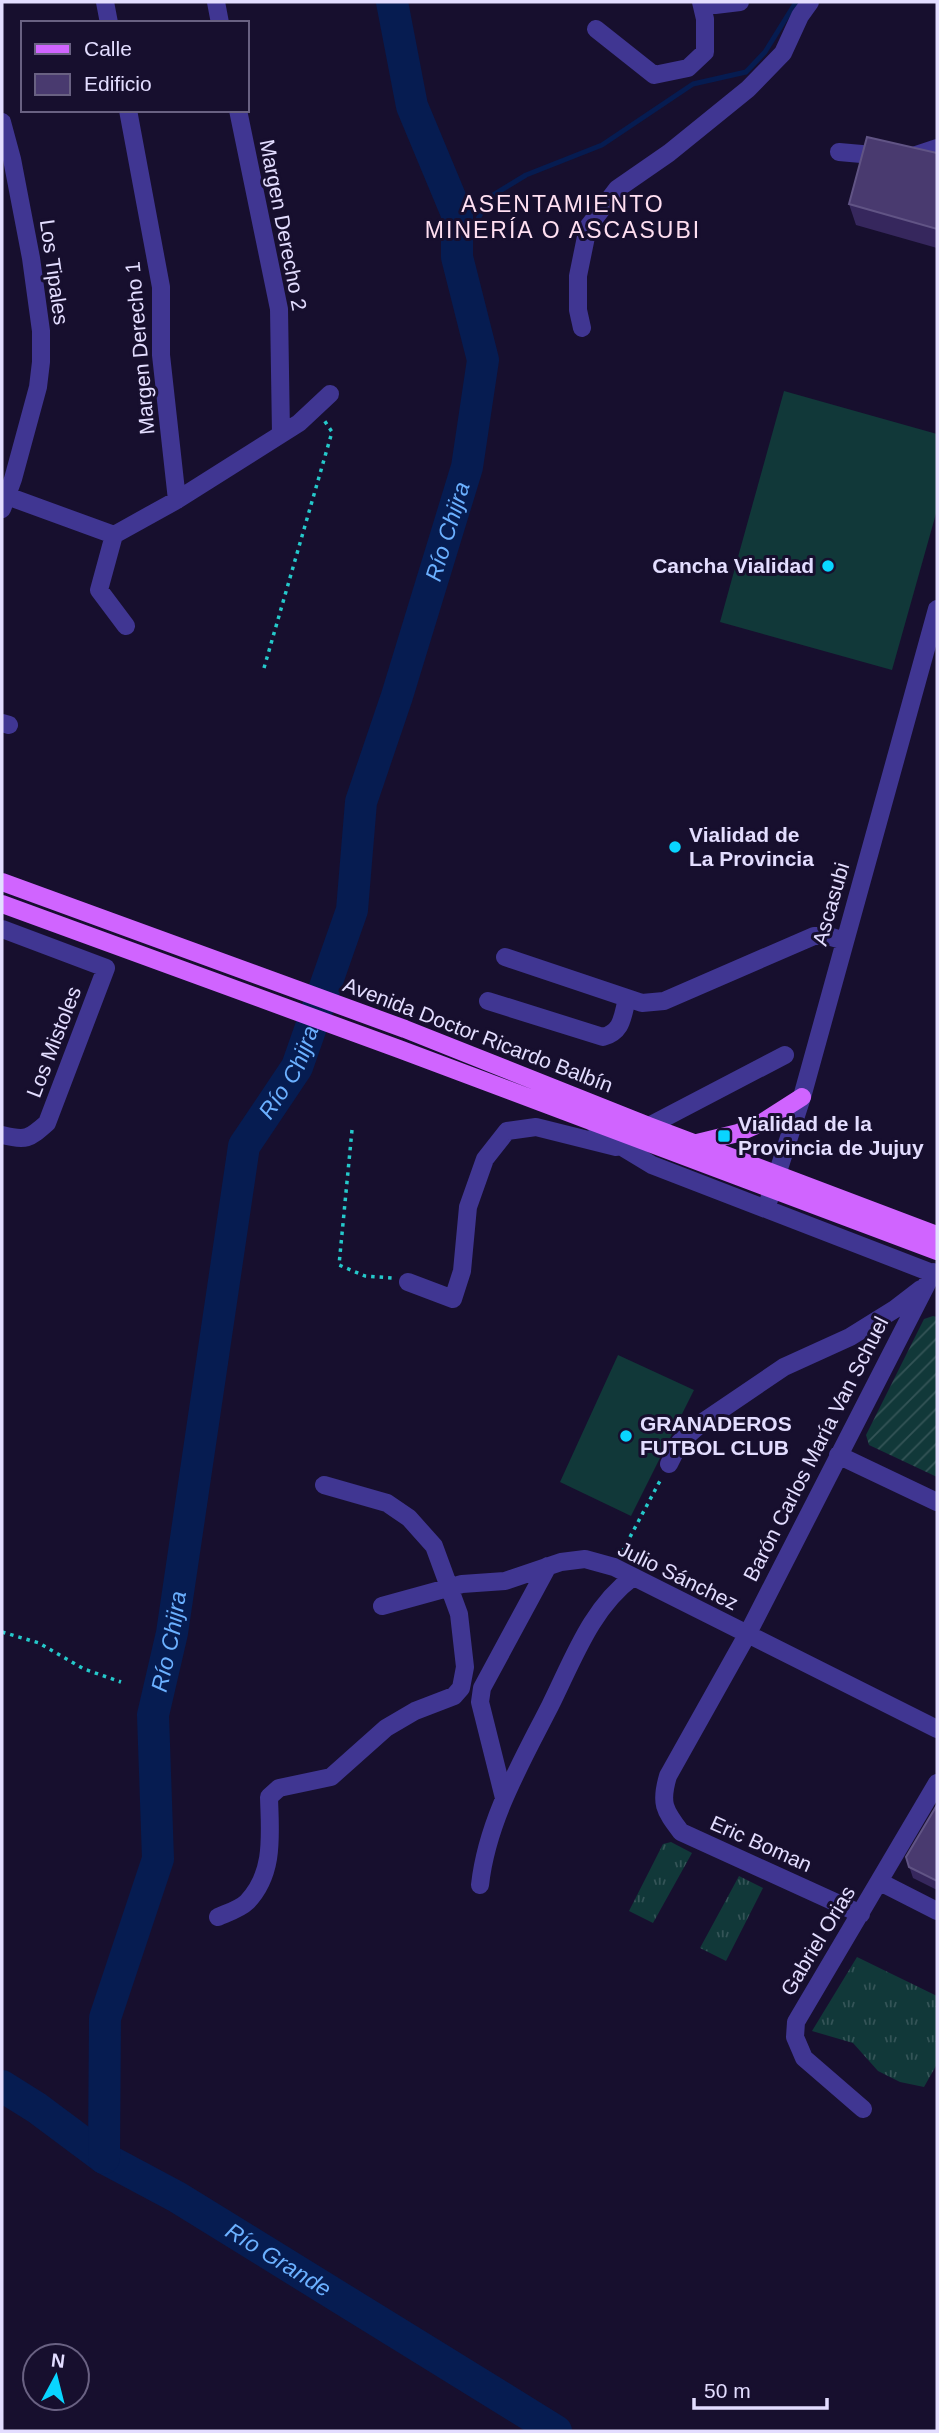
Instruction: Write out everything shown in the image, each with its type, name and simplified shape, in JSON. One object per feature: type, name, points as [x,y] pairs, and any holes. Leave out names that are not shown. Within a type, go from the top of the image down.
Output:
[{"type":"main road","name":"Avenida Doctor Ricardo Balbín","points":[[2,882],[405,1029],[697,1143],[775,1182],[937,1251]]},
{"type":"main road","name":"Avenida Doctor Ricardo Balbín","points":[[2,904],[593,1122],[937,1234]]},
{"type":"main road","points":[[697,1143],[738,1133],[763,1122],[802,1097]]},
{"type":"street","points":[[105,2],[109,21]]},
{"type":"street","points":[[216,2],[220,21]]},
{"type":"street","points":[[596,29],[634,62],[654,75],[688,68],[705,52],[703,7],[740,2]]},
{"type":"street","points":[[582,328],[578,310],[578,276],[588,227],[617,189],[669,153],[748,89],[783,52],[800,16],[810,2]]},
{"type":"street","name":"Margen Derecho 1","points":[[128,112],[161,287],[161,355],[177,500]]},
{"type":"street","name":"Margen Derecho 2","points":[[238,112],[279,309],[281,434]]},
{"type":"street","name":"Los Tipales","points":[[2,122],[31,258],[41,331],[38,387],[6,490]]},
{"type":"street","points":[[839,152],[907,158],[937,148]]},
{"type":"street","points":[[126,625],[99,590],[114,536],[177,500],[299,423],[330,394]]},
{"type":"street","points":[[6,490],[114,536]]},
{"type":"street","name":"Ascasubi","points":[[765,1209],[802,1097],[937,609]]},
{"type":"street","name":"Los Mistoles","points":[[2,929],[106,968],[47,1123],[29,1139],[2,1136]]},
{"type":"street","points":[[505,957],[642,1003],[664,1001],[814,936],[828,936],[845,941]]},
{"type":"street","points":[[488,1001],[603,1037],[614,1034],[619,1027],[627,999]]},
{"type":"street","points":[[649,1126],[785,1055]]},
{"type":"street","points":[[593,1122],[609,1139],[652,1165],[932,1277],[895,1309],[849,1337],[784,1367],[703,1422],[680,1442],[668,1464]]},
{"type":"street","points":[[408,1282],[453,1299],[461,1271],[468,1207],[485,1159],[507,1131],[536,1127],[623,1148]]},
{"type":"street","name":"Barón Carlos María Van Schuel","points":[[662,1796],[668,1776],[747,1635],[932,1277]]},
{"type":"street","points":[[838,1455],[937,1503]]},
{"type":"street","points":[[218,1917],[246,1903],[265,1876],[270,1842],[269,1797],[279,1788],[331,1777],[386,1728],[415,1711],[454,1696],[461,1688],[465,1667],[459,1614],[434,1546],[409,1518],[387,1503],[324,1485]]},
{"type":"street","name":"Julio Sánchez","points":[[382,1606],[449,1587],[505,1581],[548,1566],[585,1559],[614,1567],[937,1729]]},
{"type":"street","points":[[504,1798],[480,1702],[482,1688],[548,1566]]},
{"type":"street","points":[[480,1885],[483,1860],[504,1798],[593,1621],[615,1591],[634,1577]]},
{"type":"street","points":[[461,1688],[482,1688]]},
{"type":"street","name":"Gabriel Orias","points":[[863,2109],[804,2058],[796,2037],[796,2022],[937,1783]]},
{"type":"street","name":"Eric Boman","points":[[662,1796],[667,1814],[681,1832],[861,1914]]},
{"type":"street","points":[[880,1882],[937,1911]]},
{"type":"path","points":[[264,668],[332,432],[314,407]]},
{"type":"path","points":[[352,1130],[338,1265],[365,1276],[408,1282]]},
{"type":"path","points":[[614,1567],[668,1464]]},
{"type":"path","points":[[2,1632],[39,1643],[84,1669],[121,1682]]},
{"type":"green space","name":"Cancha Vialidad","points":[[784,391],[937,434],[937,510],[892,670],[720,622]]},
{"type":"green space","points":[[937,1317],[937,1477],[869,1445],[866,1435],[924,1319]]},
{"type":"green space","name":"GRANADEROS FUTBOL CLUB","points":[[618,1355],[694,1390],[631,1516],[560,1482]]},
{"type":"green space","points":[[671,1842],[692,1853],[653,1923],[629,1911],[663,1844]]},
{"type":"green space","points":[[739,1876],[763,1888],[726,1961],[700,1948]]},
{"type":"green space","points":[[857,1957],[937,1996],[937,2064],[924,2087],[900,2082],[878,2071],[853,2043],[812,2031]]},
{"type":"building","points":[[867,137],[937,153],[937,229],[849,204]]},
{"type":"building","points":[[937,1805],[937,1881],[909,1867],[906,1857]]},
{"type":"waterway","name":"Río Chijra","points":[[104,2158],[105,2018],[158,1859],[153,1715],[172,1633],[244,1146],[297,1067],[352,910],[361,802],[397,696],[467,467],[483,360],[457,257],[457,214],[412,106],[392,2]]},
{"type":"waterway","points":[[457,257],[490,197],[526,175],[602,145],[693,84],[746,72],[765,52],[796,2]]},
{"type":"waterway","name":"Río Grande","points":[[2,2086],[37,2108],[104,2158],[177,2197],[556,2431]]},
{"type":"place","name":"Cancha Vialidad","points":[[828,566]]},
{"type":"place","name":"Vialidad de La Provincia","points":[[675,847]]},
{"type":"place","name":"Vialidad de la Provincia de Jujuy","points":[[724,1136]]},
{"type":"place","name":"GRANADEROS FUTBOL CLUB","points":[[626,1436]]},
{"type":"district","name":"ASENTAMIENTO MINERÍA O ASCASUBI","points":[[563,217]]}]
